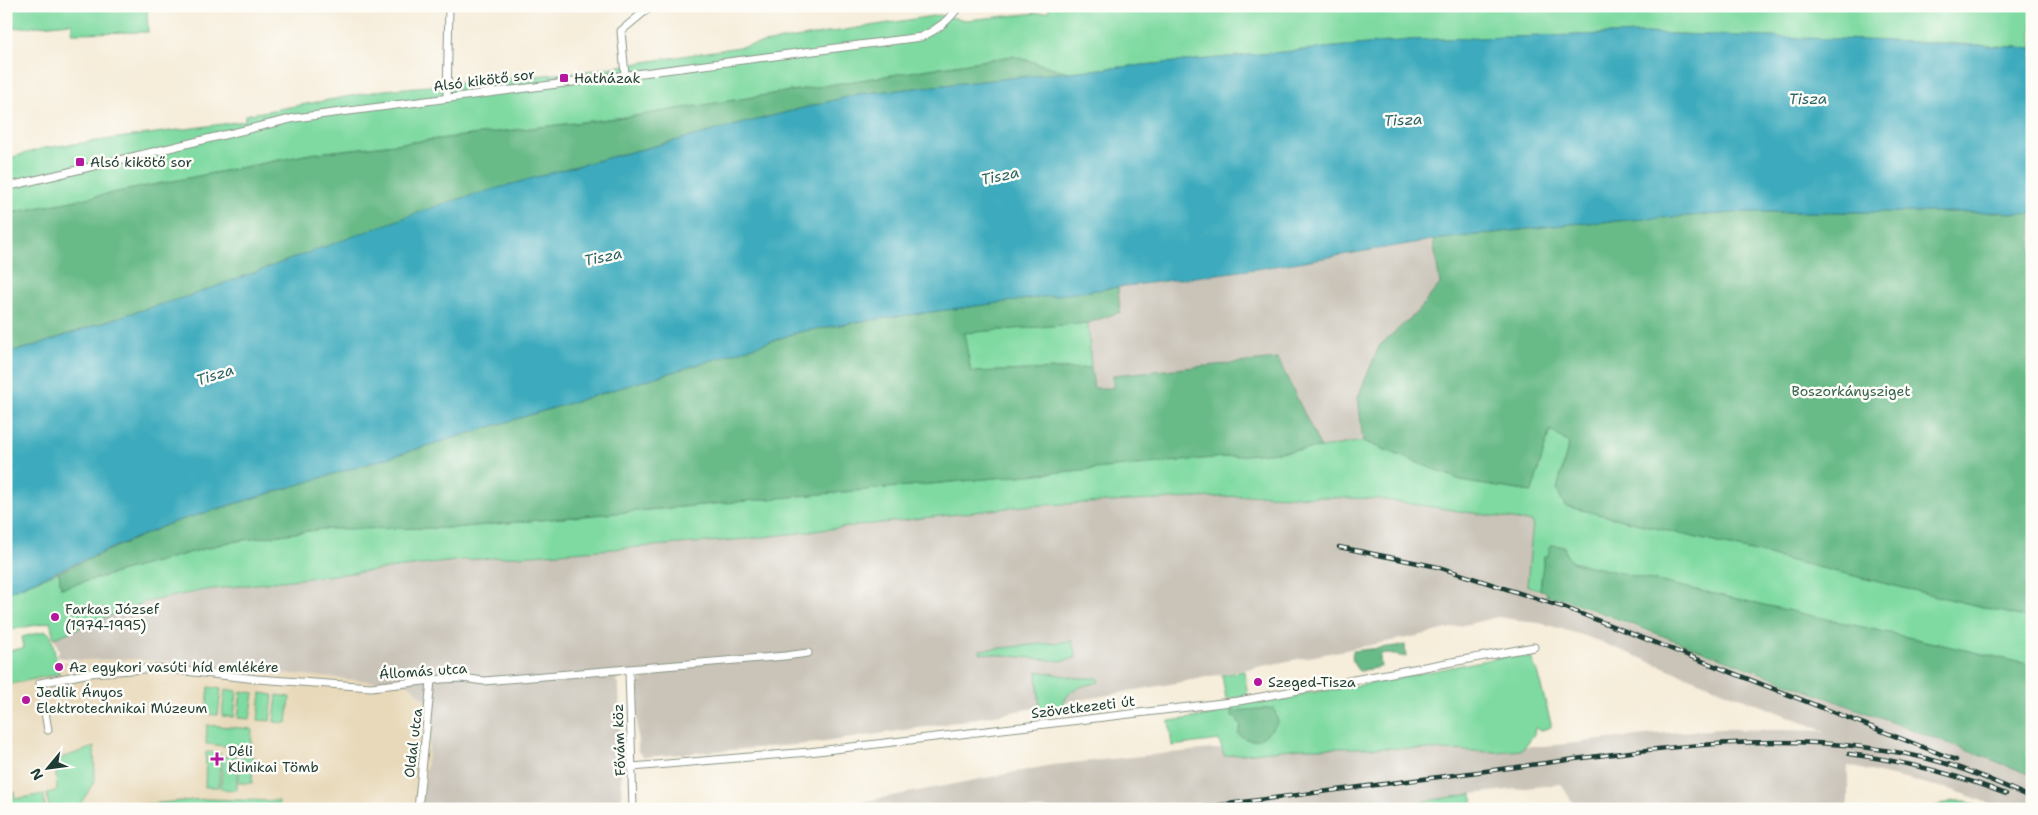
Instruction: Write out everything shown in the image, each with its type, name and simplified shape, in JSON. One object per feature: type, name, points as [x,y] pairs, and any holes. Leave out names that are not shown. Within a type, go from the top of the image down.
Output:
[{"type":"street","points":[[448,98],[449,6]]},
{"type":"street","points":[[625,75],[621,30],[651,6]]},
{"type":"street","name":"Alsó kikötő sor","points":[[6,187],[295,118],[921,37],[940,26],[959,6]]},
{"type":"street","name":"Szövetkezeti út","points":[[632,767],[809,752],[1239,701],[1534,647]]},
{"type":"street","name":"Állomás utca","points":[[48,730],[40,683],[90,672],[158,668],[371,687],[462,678],[484,681],[629,670],[808,653]]},
{"type":"street","name":"Fővám köz","points":[[629,670],[633,809]]},
{"type":"street","name":"Oldal utca","points":[[418,809],[432,681]]},
{"type":"shaded area","points":[[1433,240],[1440,284],[1417,312],[1358,397],[1363,441],[1321,448],[1278,359],[1113,375],[1113,388],[1094,388],[1088,323],[1120,312],[1118,287],[1263,268]]},
{"type":"shaded area","points":[[1261,495],[1378,499],[1533,522],[1527,587],[2032,775],[2032,809],[2003,809],[1953,790],[1848,766],[1848,809],[1577,809],[1561,784],[1472,794],[1374,809],[825,809],[1052,765],[1211,749],[1548,746],[1654,734],[1721,729],[1825,731],[1585,636],[1545,624],[1498,617],[1417,636],[1170,684],[938,725],[818,743],[644,757],[638,752],[636,688],[647,675],[615,680],[619,684],[622,809],[421,809],[434,710],[410,685],[135,659],[81,660],[57,657],[59,650],[54,638],[145,602],[205,590],[464,560],[747,539],[1025,506]]},
{"type":"shaded area","name":"Déli Klinikai Tömb","points":[[135,659],[410,685],[434,710],[421,809],[6,809],[6,667],[81,660]]},
{"type":"green space","points":[[6,6],[147,6],[148,32],[72,33],[72,23],[6,29]]},
{"type":"green space","points":[[1049,6],[2032,6],[2032,48],[1945,43],[1643,33],[1410,40],[1068,72],[1012,56],[634,116],[310,154],[6,214],[6,159],[44,148],[245,121],[245,115],[384,90],[588,71],[939,15],[966,20],[1048,12]]},
{"type":"green space","points":[[1012,56],[1068,72],[858,94],[561,170],[195,294],[28,348],[6,352],[6,214],[310,154],[634,116]]},
{"type":"green space","name":"Boszorkánysziget","points":[[1747,212],[1997,212],[2032,214],[2032,619],[1565,506],[1557,490],[1569,443],[1550,430],[1532,492],[1466,482],[1363,441],[1358,397],[1379,346],[1417,312],[1440,284],[1433,240],[1571,224]]},
{"type":"green space","points":[[1118,287],[1120,312],[1088,323],[964,333],[971,372],[1091,368],[1094,388],[1113,388],[1113,375],[1278,359],[1321,448],[453,528],[323,529],[229,542],[61,588],[59,572],[171,523],[716,359],[799,332],[863,321]]},
{"type":"green space","points":[[1088,323],[1091,368],[971,372],[963,333]]},
{"type":"green space","points":[[1549,430],[1569,443],[1557,490],[1565,506],[2032,619],[2032,665],[1544,556],[1540,590],[1527,586],[1533,522],[1378,499],[1261,495],[1025,506],[747,539],[464,560],[205,590],[145,602],[54,638],[50,622],[6,631],[6,593],[59,572],[61,588],[229,542],[323,529],[453,528],[1321,448],[1363,441],[1466,482],[1532,492]]},
{"type":"green space","points":[[1550,545],[1564,546],[1566,554],[1572,562],[2032,665],[2032,775],[1561,598],[1546,596],[1545,592],[1540,590],[1544,556],[1548,556]]},
{"type":"green space","points":[[46,631],[51,635],[59,674],[6,685],[6,651],[24,648],[22,637]]},
{"type":"green space","points":[[1072,641],[1076,658],[1060,661],[980,653],[980,650]]},
{"type":"green space","points":[[1405,645],[1406,657],[1382,653],[1380,658],[1381,667],[1359,671],[1353,661],[1353,651]]},
{"type":"green space","points":[[1521,653],[1530,655],[1537,672],[1551,723],[1551,727],[1542,730],[1535,728],[1534,734],[1522,750],[1497,752],[1386,748],[1301,748],[1224,756],[1219,740],[1172,746],[1169,721],[1216,715],[1216,707],[1373,683]]},
{"type":"green space","points":[[1037,671],[1078,678],[1098,678],[1099,682],[1082,686],[1071,692],[1057,713],[1040,713]]},
{"type":"green space","points":[[1244,671],[1248,696],[1226,699],[1222,675]]},
{"type":"green space","points":[[209,687],[221,689],[218,715],[206,714]]},
{"type":"green space","points":[[225,689],[237,691],[234,717],[222,716]]},
{"type":"green space","points":[[241,691],[254,693],[250,719],[238,718]]},
{"type":"green space","points":[[261,693],[273,695],[270,721],[258,720]]},
{"type":"green space","points":[[277,695],[290,697],[287,723],[274,722]]},
{"type":"green space","points":[[1274,708],[1278,722],[1265,736],[1250,740],[1238,734],[1241,726],[1236,718],[1232,717],[1232,711]]},
{"type":"green space","points":[[207,725],[252,729],[251,749],[206,744]]},
{"type":"green space","points":[[94,747],[95,780],[80,805],[49,808],[47,794],[57,790],[55,760]]},
{"type":"green space","points":[[206,752],[220,753],[219,787],[205,787]]},
{"type":"green space","points":[[222,756],[237,756],[237,790],[221,789]]},
{"type":"green space","points":[[239,756],[253,756],[252,783],[239,783]]},
{"type":"green space","points":[[14,792],[15,799],[44,794],[45,809],[6,809],[6,793]]},
{"type":"green space","points":[[1472,794],[1473,809],[1374,809]]},
{"type":"green space","points":[[205,799],[279,801],[278,809],[89,809]]},
{"type":"green space","points":[[1953,801],[1966,801],[1984,809],[1927,809]]},
{"type":"water","name":"Tisza","points":[[1643,33],[1870,40],[2032,48],[2032,214],[1997,212],[1748,212],[1571,224],[1433,240],[1263,268],[863,321],[799,332],[716,359],[171,523],[6,593],[6,352],[28,348],[195,294],[442,204],[561,170],[858,94],[1410,40]]},
{"type":"railway","points":[[1339,547],[1438,567],[1566,608],[1956,760]]},
{"type":"railway","points":[[1188,809],[1617,754],[1727,743],[1782,742],[1836,744],[1890,751],[1944,763],[2032,798]]},
{"type":"railway","points":[[1849,754],[1929,769],[1968,780],[2006,794]]},
{"type":"place","name":"Hatházak","points":[[564,78]]},
{"type":"place","name":"Alsó kikötő sor","points":[[80,162]]},
{"type":"place","name":"Farkas József (1974-1995)","points":[[55,617]]},
{"type":"place","name":"Az egykori vasúti híd emlékére","points":[[59,667]]},
{"type":"place","name":"Szeged-Tisza","points":[[1258,682]]},
{"type":"place","name":"Jedlik Ányos Elektrotechnikai Múzeum","points":[[26,700]]},
{"type":"place","name":"Déli Klinikai Tömb","points":[[217,759]]}]
